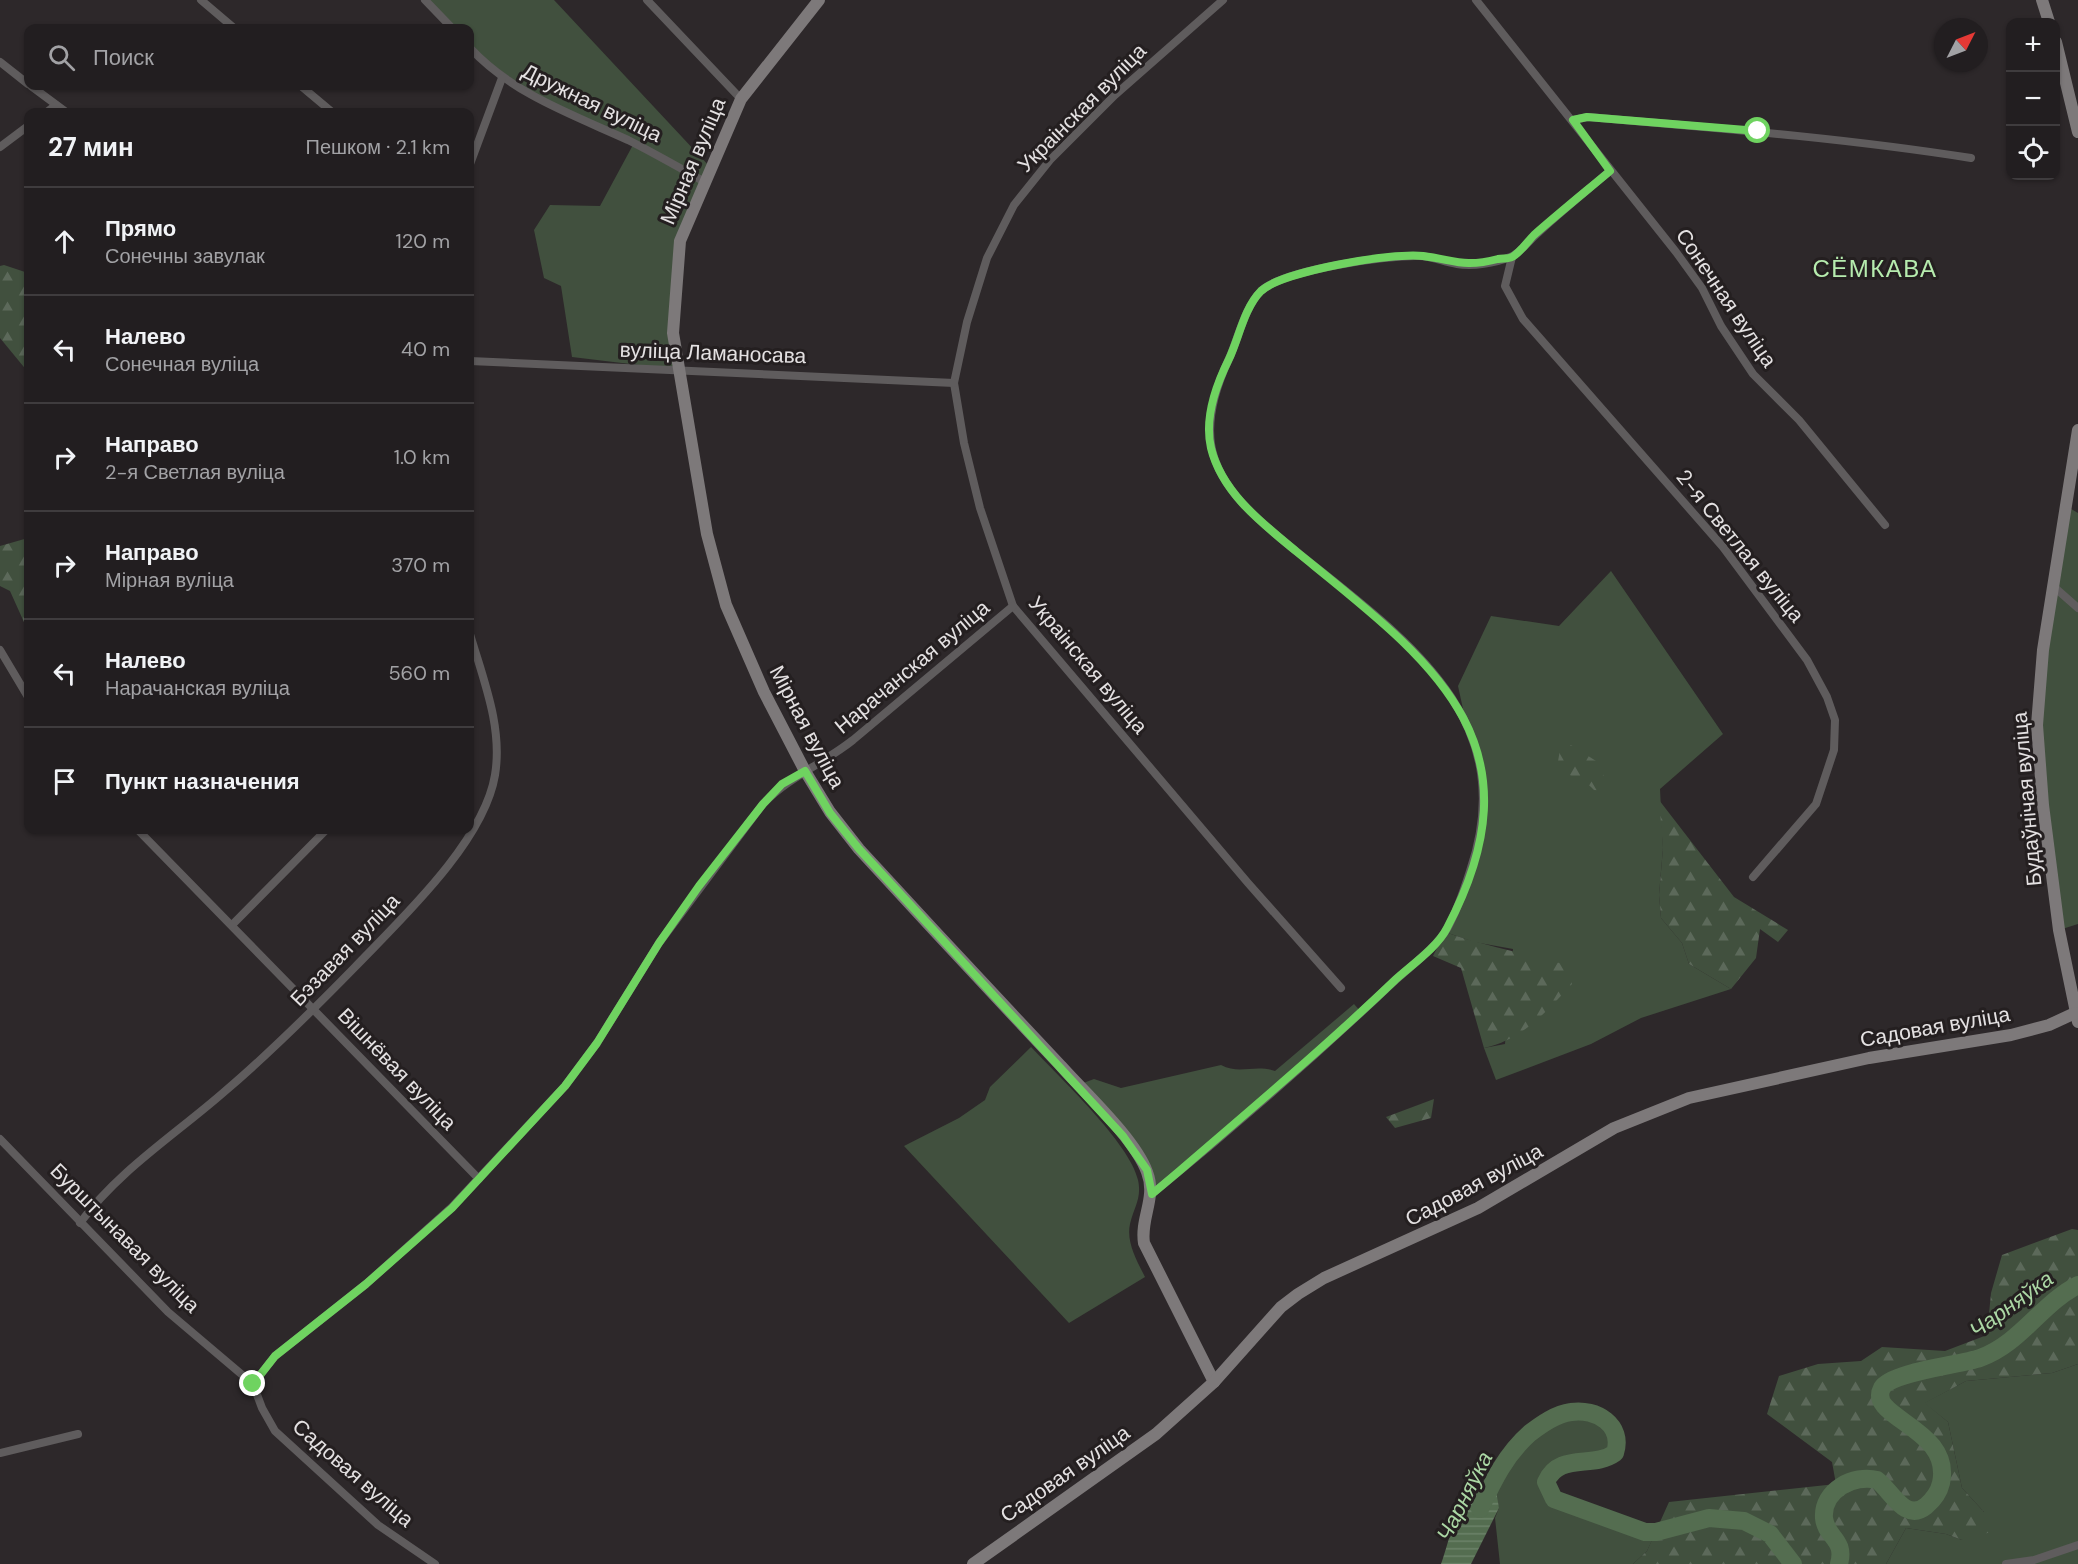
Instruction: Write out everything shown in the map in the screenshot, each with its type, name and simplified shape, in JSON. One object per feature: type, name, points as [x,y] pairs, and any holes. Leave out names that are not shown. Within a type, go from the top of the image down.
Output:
[{"type":"street","points":[[201,0],[229,24]]},
{"type":"street","points":[[425,0],[448,24]]},
{"type":"street","points":[[647,0],[741,99]]},
{"type":"street","name":"Мірная вуліца","points":[[819,0],[741,99],[680,241],[673,333],[708,534],[726,605],[764,692],[805,771],[830,813],[859,849],[1123,1136],[1147,1170],[1152,1194]]},
{"type":"street","name":"Украінская вуліца","points":[[1223,0],[1115,94],[1050,159],[1014,205],[987,258],[966,322],[954,383],[964,443],[980,508],[1013,606],[1248,884],[1341,988]]},
{"type":"street","name":"Сонечная вуліца","points":[[1476,0],[1676,252],[1702,288],[1721,326],[1753,374],[1799,420],[1885,525]]},
{"type":"street","points":[[2042,0],[2048,18]]},
{"type":"street","name":"Дружная вуліца","points":[[474,52],[502,78],[529,95],[634,143],[705,182]]},
{"type":"street","points":[[0,62],[24,80]]},
{"type":"street","points":[[2060,62],[2078,132]]},
{"type":"street","points":[[474,153],[502,78]]},
{"type":"street","points":[[36,90],[60,108]]},
{"type":"street","points":[[306,90],[327,108]]},
{"type":"street","points":[[52,108],[56,105]]},
{"type":"street","points":[[1573,120],[1587,117],[1758,131],[1866,142],[1971,158]]},
{"type":"street","points":[[0,147],[24,129]]},
{"type":"street","points":[[1214,1382],[1144,1243],[1142,1234],[1152,1194],[1361,1012],[1445,932],[1480,844],[1484,804],[1479,759],[1466,718],[1441,680],[1394,630],[1267,527],[1233,492],[1211,447],[1210,416],[1217,383],[1251,304],[1260,292],[1271,284],[1328,268],[1383,257],[1422,256],[1459,265],[1479,264],[1512,257],[1610,171]]},
{"type":"street","name":"2-я Светлая вуліца","points":[[1512,257],[1505,286],[1512,303],[1523,319],[1723,547],[1807,660],[1827,697],[1835,720],[1834,750],[1816,804],[1753,877]]},
{"type":"street","name":"вуліца Ламаносава","points":[[474,361],[954,383]]},
{"type":"street","name":"Будаўнічая вуліца","points":[[2077,1015],[2059,930],[2043,804],[2037,725],[2043,650],[2078,430]]},
{"type":"street","points":[[2053,586],[2078,608]]},
{"type":"street","name":"Нарачанская вуліца","points":[[253,1384],[275,1356],[366,1284],[452,1208],[565,1086],[597,1043],[659,943],[763,804],[782,784],[846,746],[1013,606]]},
{"type":"street","name":"Бэзавая вуліца","points":[[474,648],[496,737],[495,777],[481,817],[474,827]]},
{"type":"street","points":[[0,650],[24,690]]},
{"type":"street","name":"Вішнёвая вуліца","points":[[142,834],[479,1179]]},
{"type":"street","points":[[232,926],[322,834]]},
{"type":"street","name":"Бэзавая вуліца","points":[[80,1223],[107,1192],[226,1091],[314,1009],[424,895],[469,834]]},
{"type":"street","name":"Садовая вуліца","points":[[973,1564],[1156,1434],[1214,1382],[1281,1307],[1298,1294],[1324,1278],[1478,1208],[1614,1128],[1651,1111],[1743,1084],[1869,1058],[2011,1035],[2077,1015]]},
{"type":"street","name":"Бурштынавая вуліца","points":[[0,1139],[168,1312],[253,1384]]},
{"type":"street","name":"Садовая вуліца","points":[[253,1384],[262,1408],[275,1431],[378,1525],[435,1564]]},
{"type":"street","points":[[0,1453],[78,1434]]},
{"type":"street","points":[[2006,1564],[2034,1560],[2078,1545]]},
{"type":"green space","points":[[425,0],[554,0],[711,168],[680,241],[673,333],[680,370],[572,357],[561,286],[544,278],[534,230],[550,205],[600,206],[634,143],[545,103],[474,51],[474,24],[448,24]]},
{"type":"green space","points":[[4,265],[24,272],[24,367],[0,338],[0,266]]},
{"type":"green space","points":[[2066,506],[2078,513],[2078,924],[2059,930],[2037,725]]},
{"type":"green space","points":[[24,539],[24,622],[10,591],[0,586],[0,546]]},
{"type":"green space","points":[[1611,571],[1723,734],[1660,789],[1663,848],[1659,895],[1661,918],[1682,943],[1689,964],[1731,989],[1641,1018],[1591,1044],[1496,1080],[1484,1048],[1505,1044],[1513,949],[1474,942],[1445,932],[1480,844],[1480,759],[1465,718],[1458,686],[1491,616],[1559,626]]},
{"type":"green space","points":[[1571,745],[1596,761],[1608,784],[1604,791],[1594,790],[1585,782],[1557,767],[1560,750]]},
{"type":"green space","points":[[1659,800],[1734,897],[1788,930],[1778,942],[1760,929],[1756,958],[1731,989],[1689,964],[1682,943],[1661,918],[1659,895],[1663,848]]},
{"type":"green space","points":[[1445,932],[1563,964],[1572,984],[1522,1032],[1484,1048],[1461,968],[1433,956]]},
{"type":"green space","points":[[1354,1004],[1361,1012],[1152,1194],[1147,1170],[1078,1085],[1094,1079],[1121,1088],[1221,1065],[1234,1069],[1275,1071]]},
{"type":"green space","points":[[1031,1047],[1108,1129],[1132,1165],[1139,1186],[1129,1231],[1133,1251],[1145,1277],[1069,1323],[904,1146],[959,1118],[985,1100],[990,1087]]},
{"type":"green space","points":[[1434,1099],[1431,1118],[1395,1128],[1386,1117]]},
{"type":"green space","points":[[2072,1229],[2078,1230],[2078,1364],[2052,1373],[1966,1381],[1925,1403],[1948,1422],[1962,1488],[1984,1512],[1991,1532],[1962,1540],[1946,1534],[1906,1528],[1886,1564],[1633,1564],[1647,1551],[1669,1502],[1836,1484],[1832,1462],[1767,1414],[1779,1376],[1818,1364],[1861,1361],[1882,1347],[1945,1351],[1987,1335],[1991,1293],[2002,1255]]},
{"type":"green space","points":[[2078,1364],[2078,1564],[1886,1564],[1906,1528],[1946,1534],[1962,1540],[1984,1512],[1962,1488],[1948,1422],[1924,1403],[1966,1381],[2052,1373]]},
{"type":"green space","points":[[1573,1412],[1595,1415],[1607,1421],[1617,1435],[1616,1451],[1610,1457],[1601,1460],[1559,1467],[1551,1473],[1546,1482],[1546,1490],[1551,1496],[1569,1504],[1632,1528],[1656,1532],[1647,1551],[1633,1564],[1500,1564],[1495,1518],[1499,1508],[1490,1487],[1505,1462],[1524,1440],[1546,1423]]},
{"type":"shaded area","points":[[1482,1486],[1496,1491],[1499,1508],[1471,1564],[1441,1564],[1460,1509],[1466,1499]]},
{"type":"waterway","name":"Чарняўка","points":[[1839,1564],[1840,1549],[1828,1530],[1824,1518],[1828,1499],[1841,1486],[1859,1479],[1877,1480],[1899,1503],[1911,1511],[1929,1504],[1941,1483],[1941,1464],[1935,1449],[1886,1408],[1880,1398],[1882,1388],[1888,1382],[1912,1373],[1970,1361],[1994,1352],[2053,1302],[2078,1285]]},
{"type":"waterway","name":"Чарняўка","points":[[1480,1509],[1495,1478],[1521,1441],[1544,1423],[1560,1415],[1580,1411],[1598,1416],[1612,1427],[1617,1443],[1615,1453],[1606,1458],[1559,1467],[1546,1482],[1554,1499],[1645,1532],[1656,1532],[1709,1518],[1744,1521],[1770,1534],[1793,1564]]},
{"type":"district","name":"СЁМКАВА","points":[[1875,269]]},
{"type":"route","points":[[253,1384],[275,1356],[366,1284],[452,1208],[565,1086],[597,1043],[659,943],[699,886],[763,804],[782,784],[805,771],[830,813],[859,849],[1123,1136],[1147,1170],[1152,1194],[1361,1012],[1445,932],[1480,844],[1484,804],[1479,759],[1466,718],[1441,680],[1394,630],[1267,527],[1233,492],[1211,447],[1210,416],[1217,383],[1235,346],[1251,304],[1260,292],[1271,284],[1285,279],[1383,257],[1422,256],[1459,265],[1479,264],[1512,257],[1610,171],[1573,120],[1587,117],[1758,131]]}]
